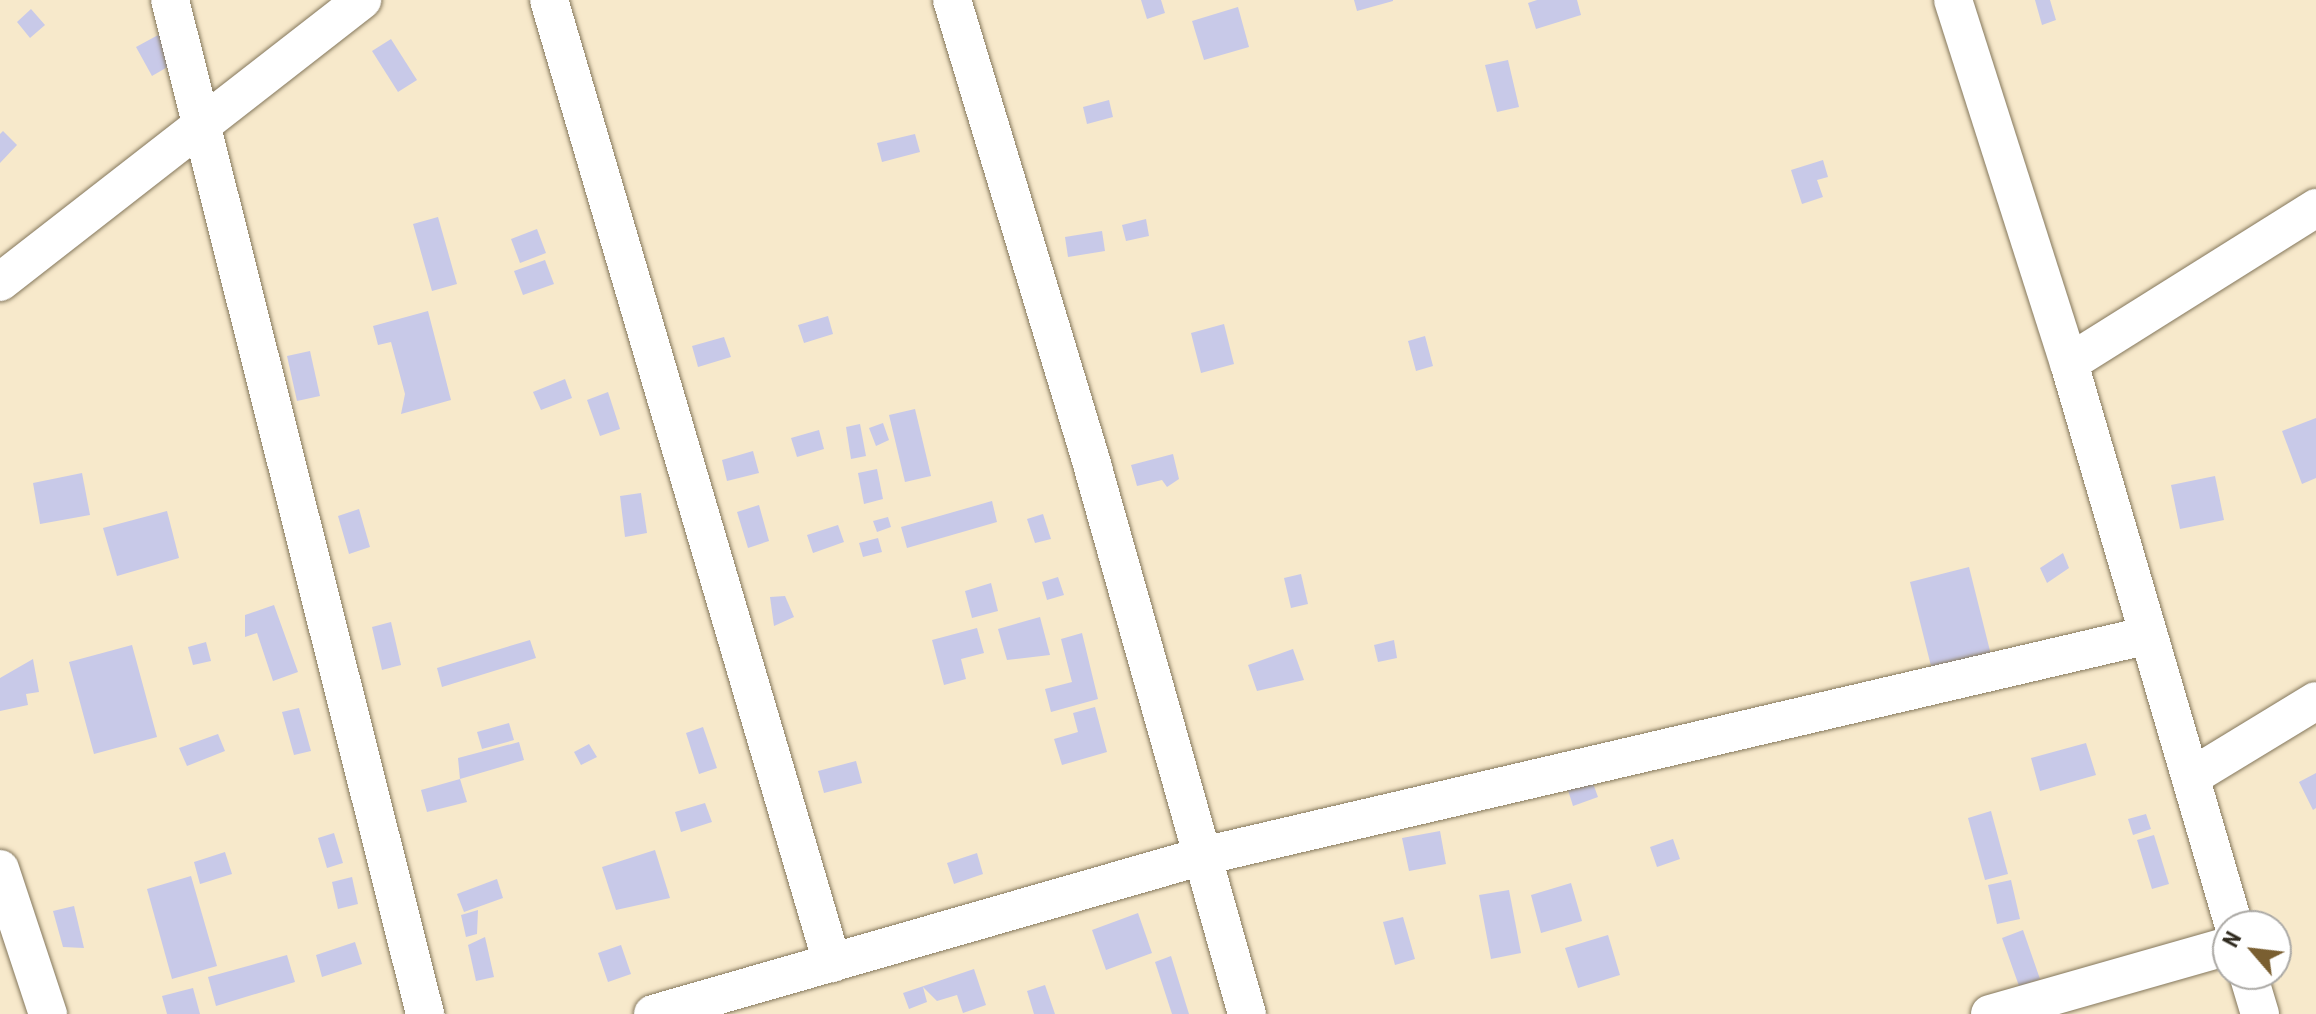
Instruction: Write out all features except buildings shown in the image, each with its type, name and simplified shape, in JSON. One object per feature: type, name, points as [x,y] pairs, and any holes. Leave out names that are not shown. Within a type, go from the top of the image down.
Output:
[{"type":"street","points":[[170,0],[425,1014]]},
{"type":"street","points":[[0,282],[362,0]]},
{"type":"street","points":[[549,0],[832,963]]},
{"type":"street","points":[[952,0],[1093,468],[1247,1014]]},
{"type":"street","points":[[1953,0],[2069,363],[2229,910]]},
{"type":"street","points":[[2069,363],[2316,208]]},
{"type":"street","points":[[653,1014],[1203,856],[2149,635]]},
{"type":"street","points":[[2191,777],[2316,701]]},
{"type":"street","points":[[0,869],[48,1014]]},
{"type":"street","points":[[1990,1014],[2212,951]]},
{"type":"street","points":[[2253,990],[2260,1014]]}]
